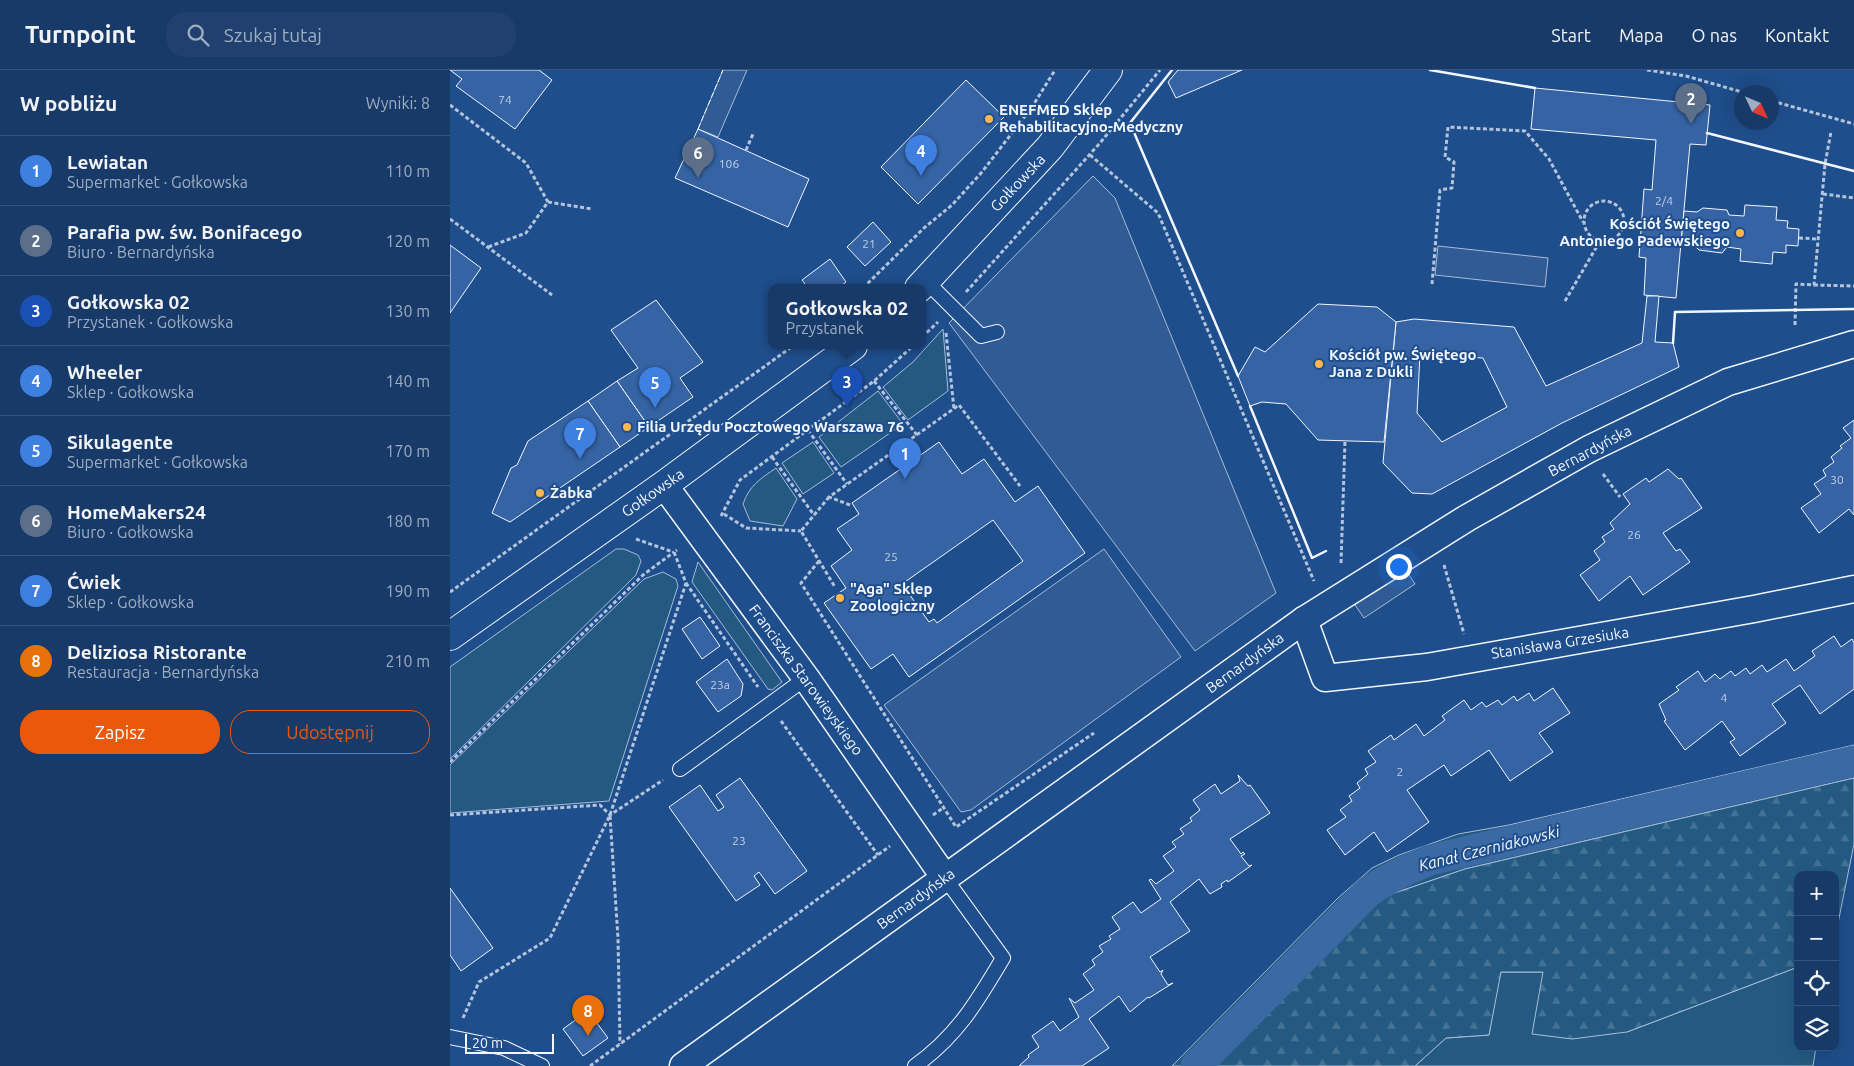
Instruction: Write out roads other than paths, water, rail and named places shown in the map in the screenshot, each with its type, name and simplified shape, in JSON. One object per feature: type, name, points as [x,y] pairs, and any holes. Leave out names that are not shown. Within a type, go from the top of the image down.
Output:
[{"type":"street","name":"Gołkowska","points":[[924,284],[1050,147],[1108,70]]},
{"type":"street","name":"Bernardyńska","points":[[683,1066],[1323,608],[1431,540],[1590,449],[1728,382],[1854,344]]},
{"type":"street","name":"Gołkowska","points":[[450,636],[664,485],[828,367],[849,349]]},
{"type":"street","name":"Franciszka Starowieyskiego","points":[[664,485],[806,678],[945,878]]},
{"type":"street","name":"Stanisława Grzesiuka","points":[[1323,608],[1325,678],[1428,667],[1471,658],[1573,642],[1854,589]]},
{"type":"lane","points":[[926,288],[948,311],[981,336],[997,332]]},
{"type":"lane","points":[[680,769],[806,678]]},
{"type":"lane","points":[[915,1066],[951,1037],[974,1006],[1003,958],[945,878]]},
{"type":"lane","points":[[452,1038],[504,1048],[542,1066]]},
{"type":"waterway","name":"Kanał Czerniakowski","points":[[1196,1066],[1367,893],[1405,870],[1430,860],[1854,761]]},
{"type":"place","name":"ENEFMED Sklep Rehabilitacyjno-Medyczny","points":[[989,119]]},
{"type":"place","name":"Parafia pw. św. Bonifacego","points":[[1691,124]]},
{"type":"place","name":"Wheeler","points":[[921,176]]},
{"type":"place","name":"HomeMakers24","points":[[698,178]]},
{"type":"place","name":"Kościół Świętego Antoniego Padewskiego","points":[[1740,233]]},
{"type":"place","name":"Kościół pw. Świętego Jana z Dukli","points":[[1319,364]]},
{"type":"place","name":"Gołkowska 02","points":[[847,407]]},
{"type":"place","name":"Sikulagente","points":[[655,408]]},
{"type":"place","name":"Filia Urzędu Pocztowego Warszawa 76","points":[[627,427]]},
{"type":"place","name":"Ćwiek","points":[[580,459]]},
{"type":"place","name":"Lewiatan","points":[[905,479]]},
{"type":"place","name":"Żabka","points":[[540,493]]},
{"type":"place","name":"\"Aga\" Sklep Zoologiczny","points":[[840,598]]},
{"type":"place","name":"Deliziosa Ristorante","points":[[588,1036]]}]
